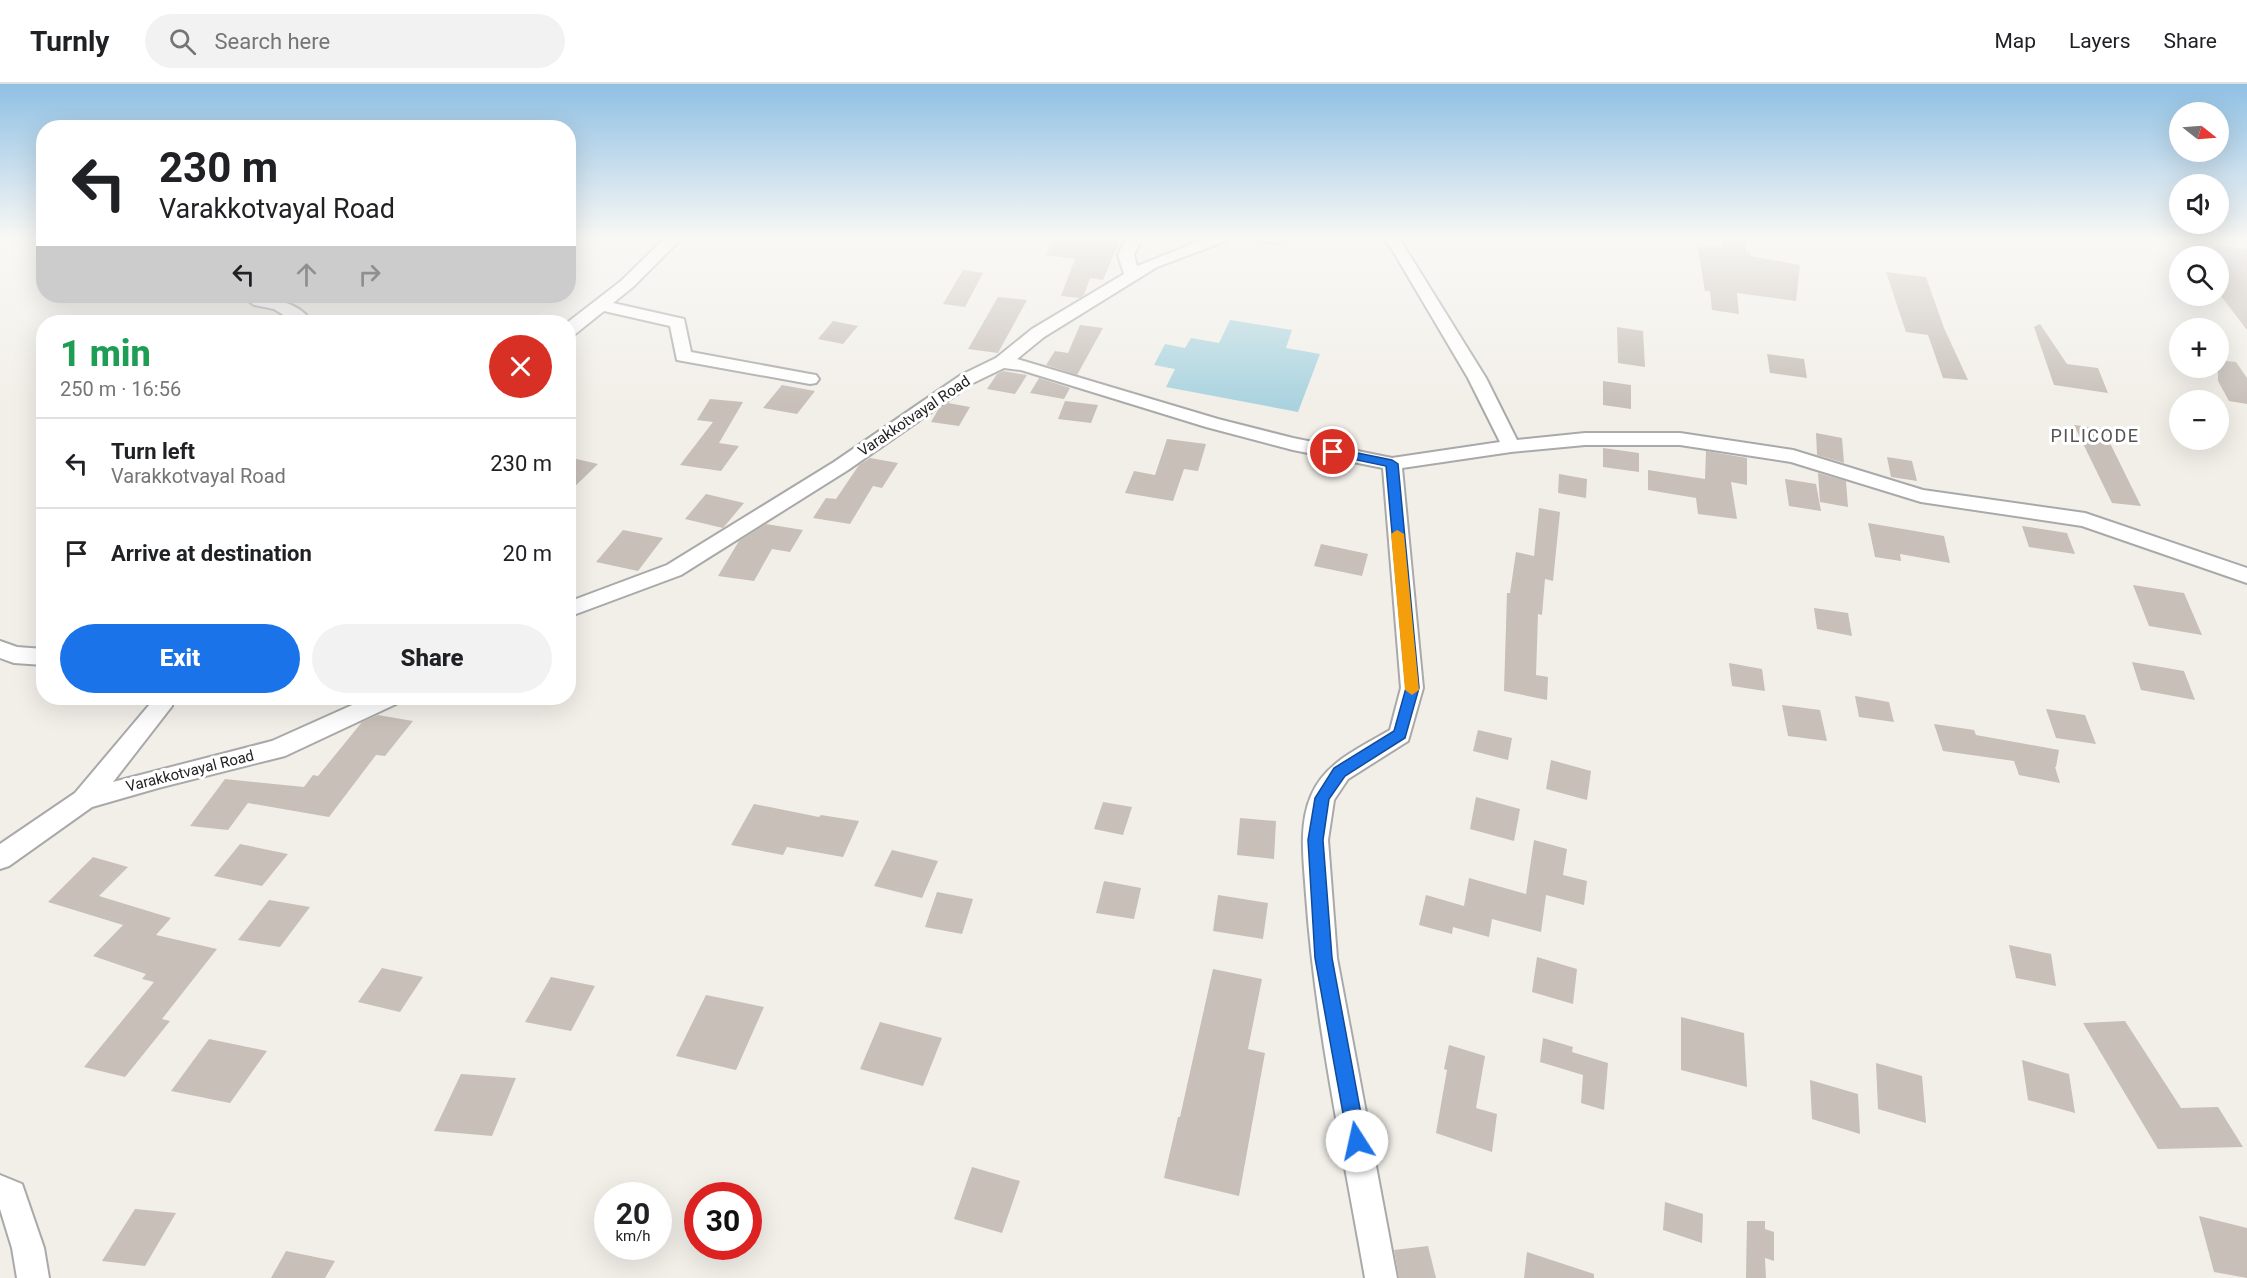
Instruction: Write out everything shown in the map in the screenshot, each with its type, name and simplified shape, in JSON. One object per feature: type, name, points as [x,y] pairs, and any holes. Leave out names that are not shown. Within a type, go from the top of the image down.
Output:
[{"type":"street","points":[[576,325],[615,294]]},
{"type":"street","name":"Varakkotvayal Road","points":[[576,607],[674,570],[841,466],[967,379],[1002,362],[1038,333],[1102,294]]},
{"type":"street","points":[[1426,294],[1477,378],[1511,446]]},
{"type":"street","points":[[266,303],[279,305],[294,315]]},
{"type":"street","points":[[601,305],[678,323],[683,356],[810,379]]},
{"type":"street","points":[[1002,362],[1023,365],[1222,426],[1293,444],[1392,464],[1511,446],[1585,440],[1680,439],[1793,456],[1921,496],[2085,520],[2247,576]]},
{"type":"street","points":[[1381,1278],[1324,958],[1316,840],[1322,798],[1340,772],[1400,735],[1407,714],[1412,688],[1392,464]]},
{"type":"street","points":[[0,649],[14,655],[36,656]]},
{"type":"street","points":[[84,800],[161,705]]},
{"type":"street","name":"Varakkotvayal Road","points":[[0,858],[84,800],[158,778],[277,749],[373,705]]},
{"type":"street","points":[[0,1190],[11,1195],[28,1248],[33,1278]]},
{"type":"water","points":[[1230,320],[1292,330],[1286,348],[1320,354],[1298,412],[1166,387],[1175,369],[1154,365],[1165,344],[1185,348],[1191,338],[1219,343]]},
{"type":"building","points":[[949,294],[972,294],[965,307],[943,304]]},
{"type":"building","points":[[1062,294],[1084,294],[1080,298],[1061,296]]},
{"type":"building","points":[[1710,294],[1737,294],[1739,314],[1712,310]]},
{"type":"building","points":[[1742,294],[1797,294],[1796,301]]},
{"type":"building","points":[[1893,294],[1932,294],[1944,328],[1968,380],[1943,378],[1928,335],[1906,332]]},
{"type":"building","points":[[2229,294],[2247,294],[2247,330],[2229,306]]},
{"type":"building","points":[[998,297],[1027,300],[998,353],[968,349]]},
{"type":"building","points":[[833,321],[858,326],[843,344],[818,339]]},
{"type":"building","points":[[2040,324],[2067,364],[2098,368],[2108,393],[2054,385],[2034,327]]},
{"type":"building","points":[[1080,325],[1103,328],[1077,375],[1046,365],[1055,351],[1068,353]]},
{"type":"building","points":[[1617,327],[1643,331],[1645,367],[1618,363]]},
{"type":"building","points":[[1767,354],[1804,359],[1807,378],[1770,373]]},
{"type":"building","points":[[2229,361],[2236,362],[2247,378],[2247,404],[2229,401],[2229,390],[2223,390],[2218,378],[2229,378]]},
{"type":"building","points":[[1003,371],[1027,375],[1015,394],[987,389],[997,374]]},
{"type":"building","points":[[1039,378],[1070,388],[1064,399],[1030,393]]},
{"type":"building","points":[[1603,381],[1631,385],[1631,409],[1603,405]]},
{"type":"building","points":[[782,385],[815,391],[797,414],[763,408]]},
{"type":"building","points":[[710,399],[743,402],[719,443],[739,446],[721,471],[680,465],[713,422],[697,420]]},
{"type":"building","points":[[1065,401],[1098,405],[1091,423],[1058,419]]},
{"type":"building","points":[[948,403],[970,407],[959,426],[931,422],[938,410]]},
{"type":"building","points":[[2074,425],[2103,429],[2141,506],[2112,503]]},
{"type":"building","points":[[1816,433],[1842,438],[1844,463],[1817,455]]},
{"type":"building","points":[[1167,439],[1206,444],[1198,471],[1184,469],[1173,501],[1125,493],[1134,471],[1155,475]]},
{"type":"building","points":[[1603,448],[1639,453],[1639,472],[1603,467]]},
{"type":"building","points":[[1706,451],[1747,458],[1747,485],[1731,482],[1737,519],[1698,514],[1696,498],[1648,490],[1648,470],[1705,479]]},
{"type":"building","points":[[1887,457],[1912,461],[1917,481],[1891,477]]},
{"type":"building","points":[[870,458],[898,463],[882,488],[873,486],[850,524],[813,518],[826,498],[836,499],[859,465]]},
{"type":"building","points":[[576,459],[598,464],[576,485]]},
{"type":"building","points":[[1818,473],[1846,481],[1848,507],[1820,502]]},
{"type":"building","points":[[1559,474],[1587,479],[1586,498],[1558,493]]},
{"type":"building","points":[[1785,479],[1816,484],[1821,511],[1789,506]]},
{"type":"building","points":[[706,494],[744,503],[723,528],[685,519]]},
{"type":"building","points":[[1539,508],[1560,512],[1553,581],[1545,579],[1542,615],[1538,614],[1536,675],[1548,677],[1547,700],[1504,691],[1507,593],[1510,593],[1516,552],[1534,556]]},
{"type":"building","points":[[1868,523],[1944,536],[1950,563],[1900,554],[1901,561],[1875,557]]},
{"type":"building","points":[[766,524],[803,530],[790,552],[772,549],[754,581],[718,576],[739,541]]},
{"type":"building","points":[[2022,526],[2067,533],[2075,554],[2029,547]]},
{"type":"building","points":[[623,530],[663,538],[638,571],[596,562]]},
{"type":"building","points":[[1321,544],[1368,554],[1362,576],[1314,566]]},
{"type":"building","points":[[2133,585],[2184,593],[2202,635],[2149,626]]},
{"type":"building","points":[[1814,608],[1848,613],[1852,636],[1817,629]]},
{"type":"building","points":[[2132,662],[2184,671],[2195,700],[2141,690]]},
{"type":"building","points":[[1729,663],[1762,669],[1765,691],[1732,686]]},
{"type":"building","points":[[1855,696],[1889,702],[1894,722],[1859,717]]},
{"type":"building","points":[[1782,705],[1820,710],[1827,741],[1788,736]]},
{"type":"building","points":[[2046,709],[2085,715],[2096,744],[2056,738]]},
{"type":"building","points":[[378,715],[413,721],[385,756],[376,755],[329,817],[248,803],[228,830],[190,826],[225,779],[304,787],[313,775],[318,776],[362,722]]},
{"type":"building","points":[[1934,724],[1974,730],[1976,735],[2059,750],[2055,767],[2060,783],[2019,775],[2014,761],[1943,751]]},
{"type":"building","points":[[1478,730],[1512,738],[1508,760],[1473,751]]},
{"type":"building","points":[[1551,760],[1591,771],[1587,800],[1546,789]]},
{"type":"building","points":[[1476,797],[1520,809],[1514,841],[1470,829]]},
{"type":"building","points":[[1103,802],[1132,807],[1123,835],[1094,829]]},
{"type":"building","points":[[754,804],[819,817],[821,815],[859,821],[843,857],[787,847],[783,855],[731,845]]},
{"type":"building","points":[[1240,818],[1276,821],[1274,859],[1237,855]]},
{"type":"building","points":[[1534,840],[1567,849],[1563,875],[1587,881],[1584,905],[1546,895],[1541,932],[1492,919],[1489,937],[1453,927],[1452,934],[1419,925],[1426,895],[1464,906],[1469,878],[1526,894]]},
{"type":"building","points":[[240,844],[288,854],[262,886],[214,876]]},
{"type":"building","points":[[892,850],[938,861],[922,898],[874,886]]},
{"type":"building","points":[[93,857],[128,867],[99,896],[171,918],[156,935],[217,949],[162,1019],[170,1021],[125,1077],[84,1067],[154,982],[142,979],[146,974],[93,956],[123,925],[48,902]]},
{"type":"building","points":[[1104,881],[1141,888],[1134,919],[1096,913]]},
{"type":"building","points":[[937,892],[973,899],[962,934],[925,927]]},
{"type":"building","points":[[1218,895],[1268,903],[1263,939],[1213,931]]},
{"type":"building","points":[[269,900],[310,907],[280,947],[238,940]]},
{"type":"building","points":[[2009,945],[2051,954],[2056,986],[2016,978]]},
{"type":"building","points":[[1537,957],[1577,969],[1573,1004],[1532,992]]},
{"type":"building","points":[[382,968],[423,977],[400,1012],[358,1002]]},
{"type":"building","points":[[1213,969],[1262,979],[1248,1049],[1265,1053],[1239,1196],[1164,1178]]},
{"type":"building","points":[[551,977],[595,986],[571,1031],[525,1022]]},
{"type":"building","points":[[706,995],[764,1007],[736,1070],[676,1056]]},
{"type":"building","points":[[1681,1017],[1744,1033],[1747,1087],[1681,1070]]},
{"type":"building","points":[[2125,1021],[2181,1108],[2218,1107],[2243,1147],[2158,1149],[2083,1023]]},
{"type":"building","points":[[880,1022],[942,1038],[923,1086],[860,1069]]},
{"type":"building","points":[[1543,1038],[1573,1047],[1572,1052],[1608,1063],[1604,1110],[1581,1103],[1583,1075],[1540,1062]]},
{"type":"building","points":[[209,1039],[267,1051],[230,1103],[171,1091]]},
{"type":"building","points":[[1449,1045],[1485,1056],[1476,1108],[1497,1114],[1492,1152],[1436,1133]]},
{"type":"building","points":[[2022,1060],[2069,1074],[2075,1113],[2028,1100]]},
{"type":"building","points":[[1876,1063],[1922,1076],[1926,1123],[1878,1109]]},
{"type":"building","points":[[461,1074],[516,1078],[492,1136],[434,1131]]},
{"type":"building","points":[[1810,1080],[1858,1094],[1860,1134],[1812,1119]]},
{"type":"building","points":[[972,1167],[1020,1181],[1002,1233],[954,1219]]},
{"type":"building","points":[[1665,1202],[1703,1214],[1702,1243],[1663,1230]]},
{"type":"building","points":[[135,1209],[176,1213],[145,1266],[102,1261]]},
{"type":"building","points":[[2199,1216],[2247,1228],[2247,1278],[2214,1272]]},
{"type":"building","points":[[1747,1221],[1765,1221],[1765,1229],[1774,1232],[1774,1261],[1765,1258],[1766,1278],[1746,1278]]},
{"type":"building","points":[[1428,1246],[1436,1278],[1399,1278],[1394,1250]]},
{"type":"building","points":[[286,1251],[335,1261],[325,1278],[271,1278]]},
{"type":"building","points":[[1527,1252],[1594,1274],[1594,1278],[1524,1278]]},
{"type":"slow traffic","points":[[1397,534],[1410,650],[1412,690]]},
{"type":"district","name":"PILICODE","points":[[2095,435]]},
{"type":"route","points":[[1333,452],[1392,464],[1412,688],[1400,735],[1340,772],[1322,798],[1316,840],[1324,958],[1357,1141]]}]
